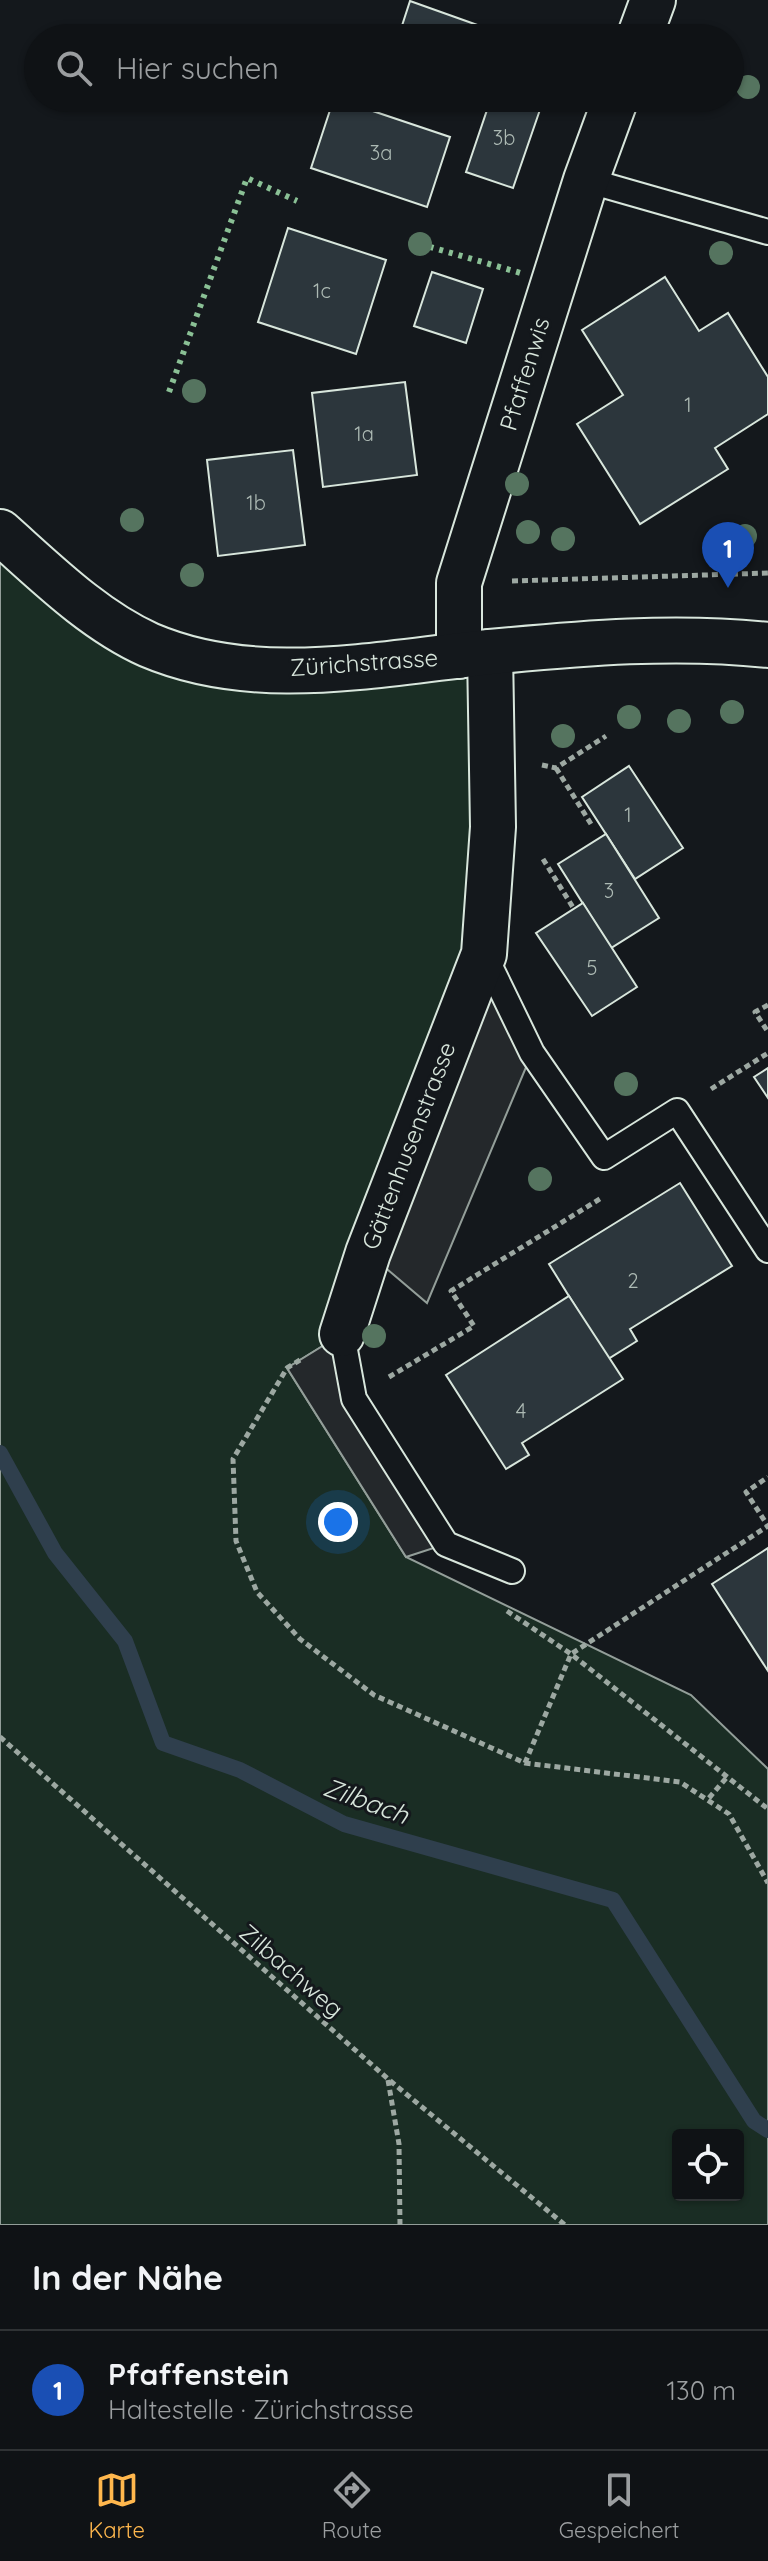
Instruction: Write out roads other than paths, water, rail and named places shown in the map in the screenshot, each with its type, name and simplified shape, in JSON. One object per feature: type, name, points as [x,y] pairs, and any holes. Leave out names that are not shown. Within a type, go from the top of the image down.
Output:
[{"type":"street","points":[[644,24],[653,0]]},
{"type":"street","name":"Pfaffenwis","points":[[474,654],[459,583],[586,180],[611,112]]},
{"type":"street","name":"Zürichstrasse","points":[[0,532],[85,605],[147,644],[178,655],[251,668],[331,670],[474,654],[662,640],[768,645]]},
{"type":"street","name":"Gättenhusenstrasse","points":[[342,1334],[368,1253],[484,954],[493,827],[491,751],[474,654]]},
{"type":"lane","points":[[586,180],[768,232]]},
{"type":"lane","points":[[484,954],[532,1053],[604,1157],[677,1111],[768,1250]]},
{"type":"lane","name":"Gättenhusenstrasse","points":[[342,1334],[354,1399],[446,1544],[512,1571]]},
{"type":"waterway","name":"Zilbach","points":[[0,1453],[55,1553],[125,1641],[163,1743],[240,1770],[344,1824],[613,1900],[754,2121],[768,2130]]},
{"type":"place","name":"Pfaffenstein","points":[[728,588]]}]
